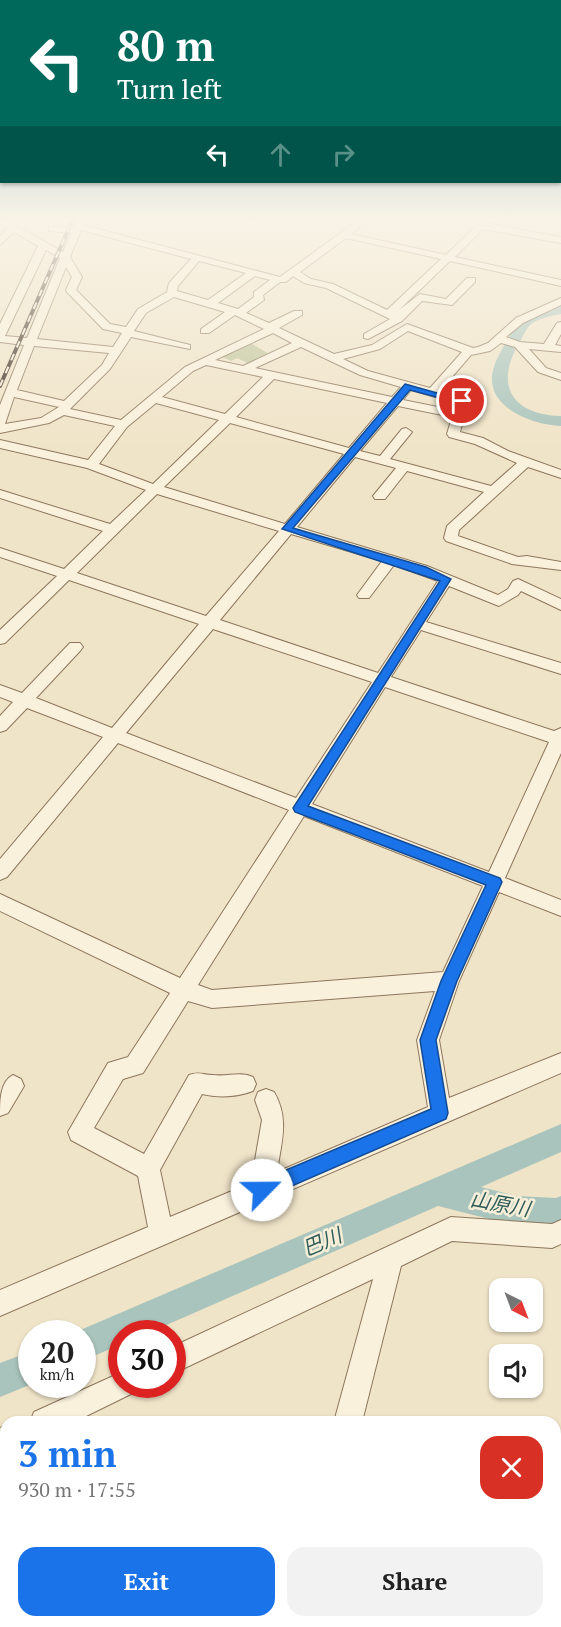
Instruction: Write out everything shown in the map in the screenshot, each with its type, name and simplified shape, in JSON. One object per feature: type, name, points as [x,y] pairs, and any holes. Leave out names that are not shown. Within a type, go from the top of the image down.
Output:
[{"type":"street","points":[[24,297],[17,316],[31,342]]},
{"type":"street","points":[[33,297],[0,337],[118,351]]},
{"type":"street","points":[[78,297],[107,327],[186,347]]},
{"type":"street","points":[[0,429],[45,422],[65,408],[106,368],[142,311],[166,297]]},
{"type":"street","points":[[186,297],[236,312],[364,373],[462,401],[453,434],[479,441],[525,462],[561,474]]},
{"type":"street","points":[[210,304],[220,297]]},
{"type":"street","points":[[205,331],[259,297]]},
{"type":"street","points":[[349,297],[398,319],[368,336]]},
{"type":"street","points":[[407,297],[392,311],[402,315],[420,297],[448,303],[454,297]]},
{"type":"street","points":[[510,342],[511,326],[561,300]]},
{"type":"street","points":[[91,465],[123,424],[189,369],[298,313]]},
{"type":"street","points":[[548,347],[561,326]]},
{"type":"street","points":[[333,358],[376,347],[407,327],[471,351],[484,350],[510,342],[561,349]]},
{"type":"street","points":[[0,423],[31,342]]},
{"type":"street","points":[[243,370],[302,342]]},
{"type":"street","points":[[510,342],[542,370],[561,377]]},
{"type":"street","points":[[432,393],[471,351]]},
{"type":"street","points":[[204,361],[458,415]]},
{"type":"street","points":[[0,639],[115,530],[271,376]]},
{"type":"street","points":[[0,377],[15,380]]},
{"type":"street","points":[[0,872],[408,386]]},
{"type":"street","points":[[10,392],[123,424]]},
{"type":"street","points":[[155,399],[494,491]]},
{"type":"street","points":[[383,460],[406,432]]},
{"type":"street","points":[[0,444],[91,465],[155,489],[390,560],[446,579],[499,601],[513,592],[518,584],[521,570],[517,561]]},
{"type":"street","points":[[525,462],[452,530],[451,538],[517,561],[526,560],[560,565]]},
{"type":"street","points":[[380,496],[405,466]]},
{"type":"street","points":[[0,494],[115,530]]},
{"type":"street","points":[[0,552],[560,737],[449,981],[428,1040],[440,1113]]},
{"type":"street","points":[[364,595],[390,560]]},
{"type":"street","points":[[148,1170],[79,1132],[116,1070],[135,1066],[446,579]]},
{"type":"street","points":[[518,584],[561,605]]},
{"type":"street","points":[[417,624],[561,669]]},
{"type":"street","points":[[0,726],[75,647]]},
{"type":"street","points":[[0,691],[561,909]]},
{"type":"street","points":[[0,902],[184,990],[212,999],[449,981]]},
{"type":"street","points":[[0,1303],[440,1113],[561,1064]]},
{"type":"street","points":[[161,1233],[148,1170],[197,1082],[213,1086],[245,1084]]},
{"type":"street","points":[[0,1105],[13,1086]]},
{"type":"street","points":[[262,1190],[273,1120],[272,1110],[266,1100]]},
{"type":"street","points":[[186,1354],[451,1229],[552,1236],[561,1232]]},
{"type":"street","points":[[350,1416],[391,1256]]},
{"type":"street","points":[[67,1416],[83,1412],[108,1395]]},
{"type":"green space","points":[[249,342],[271,355],[250,364],[237,358],[231,361],[220,356]]},
{"type":"waterway","points":[[561,310],[538,315],[524,324],[504,360],[499,377],[503,393],[518,408],[538,418],[561,421]]},
{"type":"waterway","name":"巴川","points":[[96,1339],[561,1138]]},
{"type":"waterway","name":"山原川","points":[[440,1192],[517,1211],[556,1213],[561,1211]]},
{"type":"waterway","name":"巴川","points":[[0,1380],[18,1373]]},
{"type":"railway","points":[[0,386],[39,297]]},
{"type":"route","points":[[262,1190],[440,1113],[428,1040],[449,981],[494,882],[300,808],[446,579],[287,529],[408,386],[462,401]]}]
